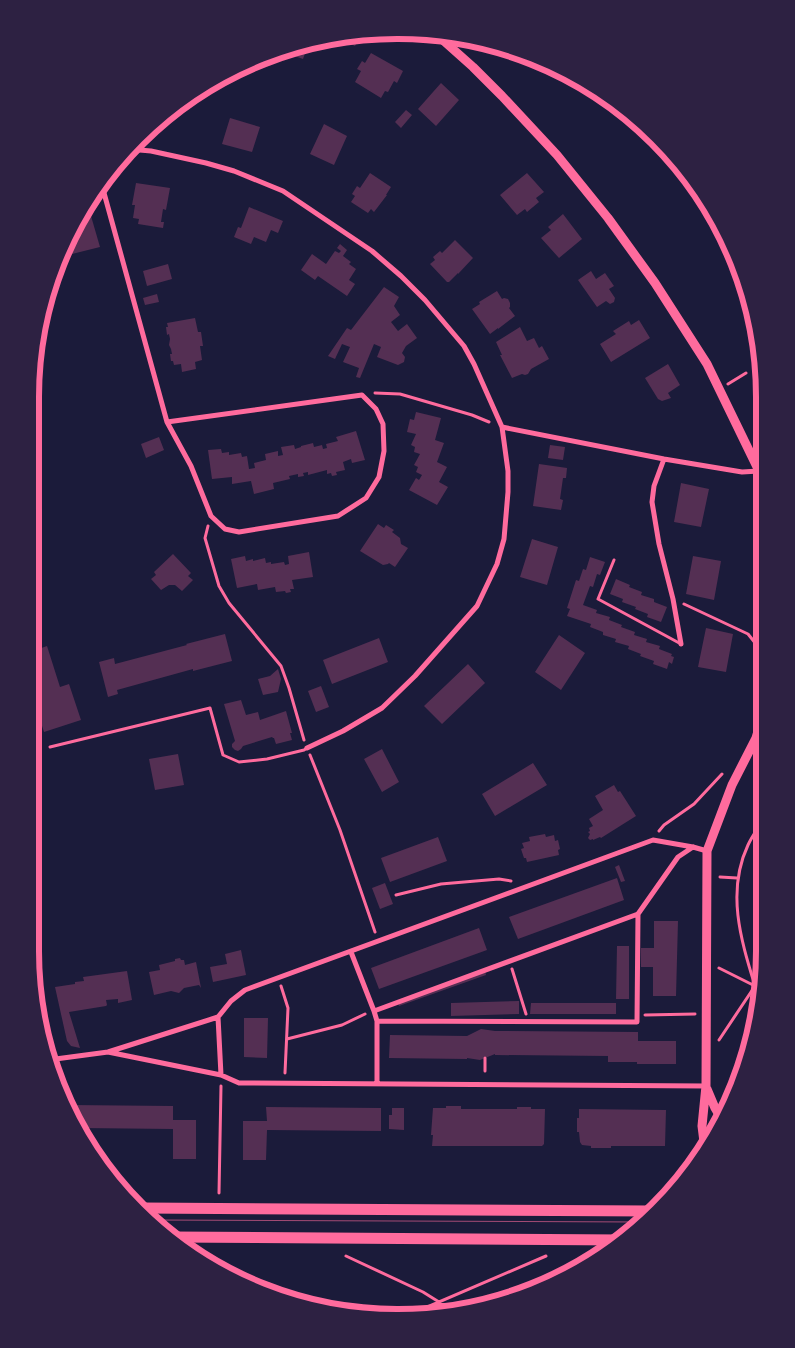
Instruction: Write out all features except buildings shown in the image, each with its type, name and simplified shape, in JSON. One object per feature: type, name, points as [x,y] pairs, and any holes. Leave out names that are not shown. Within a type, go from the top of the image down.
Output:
[{"type":"main road","points":[[148,1208],[645,1210]]},
{"type":"main road","points":[[182,1237],[609,1240]]},
{"type":"street","points":[[445,42],[502,96],[556,155],[608,218],[654,283],[707,364],[756,465]]},
{"type":"street","points":[[138,150],[206,163],[284,191],[372,251],[425,300],[464,346],[478,371],[502,427],[508,478],[505,529],[497,564],[477,606],[415,676],[382,708],[343,731],[307,748]]},
{"type":"street","points":[[104,192],[167,422],[191,466],[211,516],[225,530],[239,532],[338,516],[366,498],[379,477],[384,451],[383,424],[376,409],[362,395],[167,422]]},
{"type":"street","points":[[502,427],[664,459],[742,472],[756,471]]},
{"type":"street","points":[[664,459],[654,486],[652,502],[659,544],[673,599],[681,644]]},
{"type":"street","points":[[703,1138],[702,1126],[706,1086],[707,851],[732,785],[756,738]]},
{"type":"street","points":[[56,1059],[108,1052],[218,1017],[230,1001],[246,990],[653,840],[707,851]]},
{"type":"street","points":[[377,1021],[637,1022],[638,914],[678,857],[693,847]]},
{"type":"street","points":[[374,1010],[638,914]]},
{"type":"street","points":[[351,952],[377,1021],[377,1084]]},
{"type":"street","points":[[218,1017],[221,1075]]},
{"type":"street","points":[[108,1052],[221,1075],[239,1083],[706,1086]]},
{"type":"street","points":[[706,1086],[717,1112]]},
{"type":"lane","points":[[614,560],[598,599],[681,644]]},
{"type":"lane","points":[[50,747],[210,708],[223,755],[239,762],[267,759],[307,748]]},
{"type":"path","points":[[718,388],[743,376],[754,365]]},
{"type":"path","points":[[362,395],[379,392],[400,394],[472,415]]},
{"type":"path","points":[[211,516],[205,538],[219,586],[229,602],[281,666],[307,748],[340,830],[378,941]]},
{"type":"path","points":[[673,599],[748,634],[756,644]]},
{"type":"path","points":[[653,840],[664,825],[694,804],[722,774]]},
{"type":"path","points":[[754,983],[742,940],[737,899],[737,878],[748,844],[756,832]]},
{"type":"path","points":[[720,877],[737,878]]},
{"type":"path","points":[[396,895],[441,884],[499,879],[530,884]]},
{"type":"path","points":[[719,968],[754,986]]},
{"type":"path","points":[[514,975],[528,1021]]},
{"type":"path","points":[[279,978],[288,1008],[285,1084]]},
{"type":"path","points":[[719,1040],[754,988]]},
{"type":"path","points":[[287,1039],[342,1025],[374,1010]]},
{"type":"path","points":[[637,1015],[695,1014]]},
{"type":"path","points":[[485,1058],[485,1070]]},
{"type":"path","points":[[219,1193],[221,1075]]},
{"type":"path","points":[[346,1256],[423,1292],[447,1306]]},
{"type":"path","points":[[426,1308],[546,1256]]},
{"type":"tram line","points":[[161,1220],[632,1222]]}]
